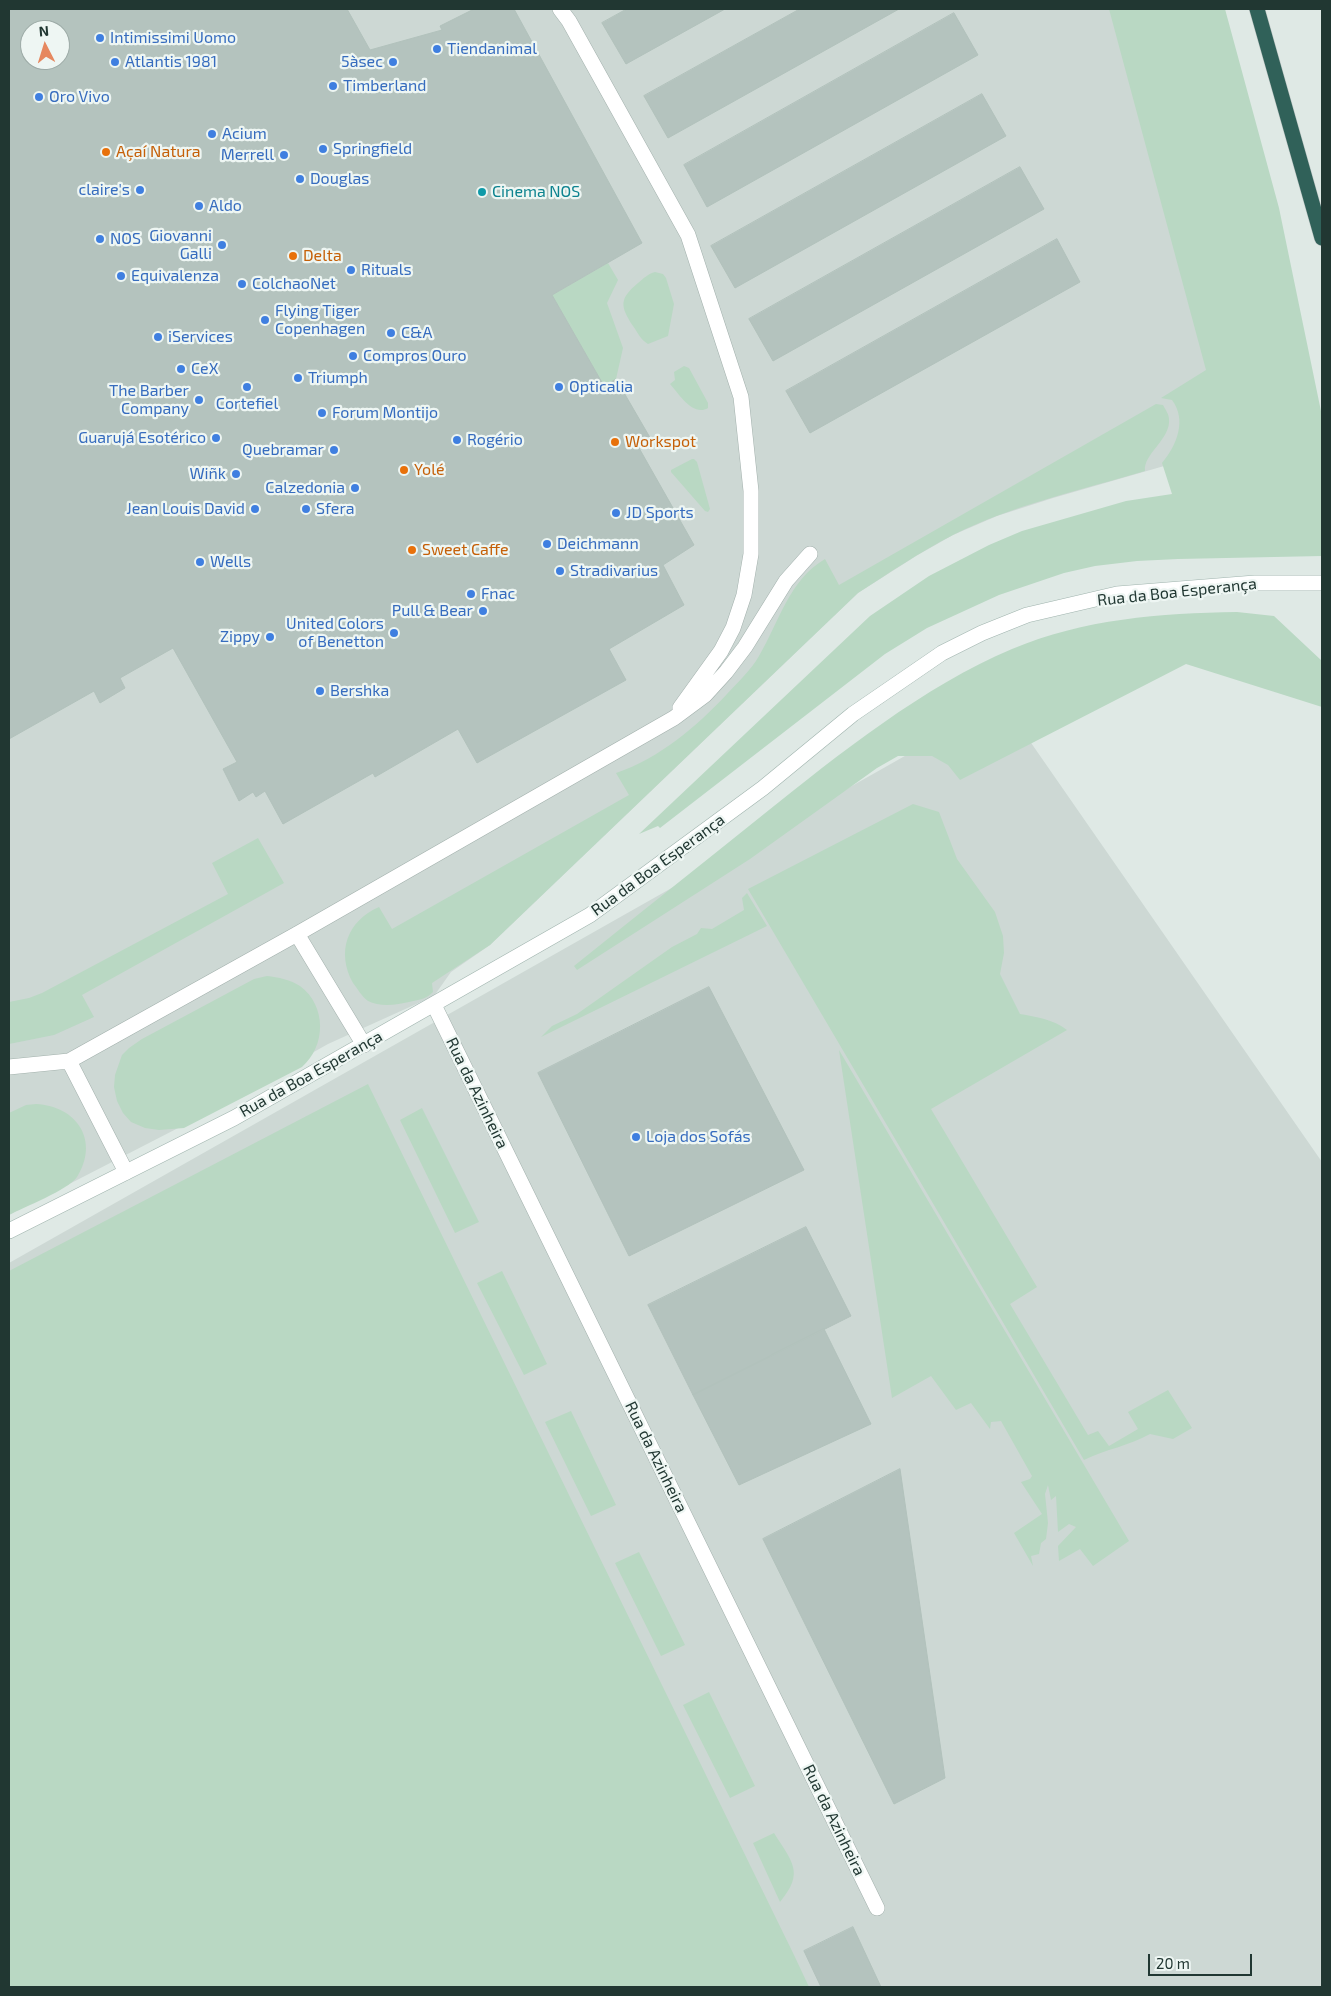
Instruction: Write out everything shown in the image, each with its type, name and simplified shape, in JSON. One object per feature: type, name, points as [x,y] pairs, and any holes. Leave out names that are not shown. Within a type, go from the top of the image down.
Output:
[{"type":"highway","points":[[1257,9],[1322,238]]},
{"type":"street","points":[[560,9],[688,236],[741,397],[751,491],[751,554],[744,595],[733,628],[722,651],[674,718]]},
{"type":"street","points":[[9,1067],[69,1061],[297,934],[674,718],[705,695],[726,672],[746,647],[786,581],[810,554]]},
{"type":"street","name":"Rua da Boa Esperança","points":[[9,1231],[234,1118],[590,916],[763,788],[853,714],[942,653],[982,633],[1027,616],[1117,594],[1255,584],[1322,582]]},
{"type":"street","points":[[297,934],[364,1045]]},
{"type":"street","name":"Rua da Azinheira","points":[[434,1005],[877,1908]]},
{"type":"street","points":[[69,1061],[126,1172]]},
{"type":"shaded area","points":[[9,9],[1165,9],[1264,347],[1178,462],[997,516],[953,535],[858,593],[490,945],[451,972],[434,996],[328,1044],[184,1125],[9,1215]]},
{"type":"shaded area","points":[[1002,701],[1322,1162],[1322,1987],[9,1987],[9,1263]]},
{"type":"green space","points":[[1109,9],[1225,9],[1279,208],[1322,416],[1322,556],[1178,559],[1095,566],[1064,573],[999,595],[927,628],[885,654],[660,828],[658,826],[639,834],[870,616],[929,576],[989,545],[1022,531],[1126,501],[1172,494],[1162,463],[1176,440],[1179,416],[1172,400],[1161,398],[1206,370]]},
{"type":"green space","points":[[608,263],[618,280],[607,303],[623,348],[616,379],[604,386],[552,295]]},
{"type":"green space","points":[[655,272],[663,274],[666,278],[674,304],[668,336],[648,344],[641,338],[629,319],[624,303],[627,294],[632,289],[646,276]]},
{"type":"green space","points":[[684,366],[689,368],[708,403],[708,408],[702,410],[692,407],[670,384],[675,380],[674,372]]},
{"type":"green space","points":[[1156,404],[1163,405],[1166,410],[1169,417],[1168,426],[1162,440],[1148,459],[1145,471],[1047,499],[976,524],[929,548],[858,593],[490,945],[432,983],[433,992],[431,994],[422,999],[394,1005],[383,1005],[368,1001],[353,983],[345,960],[345,949],[352,929],[368,913],[379,907],[392,929],[629,795],[616,773],[648,759],[662,750],[690,730],[727,694],[756,661],[786,603],[802,578],[825,559],[839,585]]},
{"type":"green space","points":[[692,459],[697,462],[710,509],[708,512],[705,511],[671,472],[671,470]]},
{"type":"green space","points":[[1237,612],[1274,616],[1322,661],[1322,707],[1186,664],[960,780],[948,765],[932,756],[898,756],[877,768],[750,859],[577,970],[574,966],[852,745],[915,702],[979,664],[1039,639],[1095,624],[1151,616]]},
{"type":"green space","points":[[913,804],[939,812],[957,859],[995,912],[1003,936],[1004,953],[1000,974],[1020,1014],[1050,1021],[1067,1030],[931,1109],[1037,1287],[1010,1304],[1088,1435],[1098,1431],[1109,1446],[1138,1429],[1128,1412],[1168,1390],[1192,1428],[1173,1439],[1150,1434],[1134,1442],[1084,1460],[748,889]]},
{"type":"green space","points":[[258,838],[284,883],[82,995],[94,1017],[54,1035],[9,1044],[9,1002],[42,993],[228,894],[212,863]]},
{"type":"green space","points":[[747,893],[767,926],[541,1037],[552,1026],[577,1014],[672,947],[697,934],[701,928],[712,929],[744,910],[742,898]]},
{"type":"green space","points":[[267,976],[284,979],[300,986],[309,994],[315,1004],[319,1015],[319,1037],[316,1048],[302,1067],[184,1128],[159,1130],[145,1128],[131,1122],[123,1113],[117,1101],[114,1087],[115,1075],[122,1055],[142,1039],[254,979]]},
{"type":"green space","points":[[839,1050],[1129,1541],[1093,1566],[1080,1549],[1059,1561],[1058,1546],[1076,1527],[1069,1524],[1058,1532],[1056,1496],[1051,1500],[1048,1485],[1045,1494],[1048,1523],[1046,1539],[1041,1543],[1039,1554],[1031,1556],[1033,1566],[1014,1533],[1042,1514],[1021,1482],[1030,1479],[1032,1476],[1001,1421],[991,1422],[990,1429],[971,1403],[956,1410],[931,1376],[892,1398]]},
{"type":"green space","points":[[368,1084],[809,1987],[9,1987],[9,1271]]},
{"type":"green space","points":[[26,1105],[50,1106],[63,1111],[73,1118],[85,1139],[84,1164],[77,1177],[65,1187],[9,1215],[9,1113]]},
{"type":"green space","points":[[422,1108],[479,1222],[455,1233],[400,1120]]},
{"type":"green space","points":[[502,1271],[547,1364],[524,1375],[477,1283]]},
{"type":"green space","points":[[571,1411],[616,1505],[591,1516],[545,1422]]},
{"type":"green space","points":[[639,1552],[685,1645],[661,1656],[615,1563]]},
{"type":"green space","points":[[709,1692],[755,1786],[730,1798],[683,1705]]},
{"type":"green space","points":[[774,1833],[790,1860],[794,1875],[788,1892],[780,1902],[753,1843]]},
{"type":"building","name":"Forum Montijo","points":[[9,9],[347,9],[370,50],[442,30],[440,26],[474,9],[514,9],[642,243],[552,295],[604,386],[616,379],[652,441],[639,448],[694,545],[663,565],[684,605],[609,649],[626,680],[477,763],[458,729],[375,777],[373,773],[283,824],[265,791],[256,797],[253,792],[239,801],[223,769],[237,762],[173,648],[120,678],[125,688],[100,703],[94,691],[9,739]]},
{"type":"building","points":[[627,9],[725,9],[626,64],[602,23]]},
{"type":"building","points":[[800,9],[899,9],[668,138],[644,96]]},
{"type":"building","points":[[954,13],[978,55],[707,207],[684,165]]},
{"type":"building","points":[[982,94],[1006,136],[735,288],[711,246]]},
{"type":"building","points":[[1020,167],[1044,209],[773,361],[749,319]]},
{"type":"building","points":[[1057,239],[1080,282],[810,433],[786,391]]},
{"type":"building","points":[[709,987],[804,1170],[629,1256],[538,1073]]},
{"type":"building","points":[[806,1227],[851,1316],[693,1395],[648,1305]]},
{"type":"building","points":[[824,1329],[871,1424],[739,1485],[693,1395]]},
{"type":"building","points":[[900,1469],[945,1778],[894,1804],[763,1539]]},
{"type":"building","points":[[853,1927],[881,1987],[821,1987],[804,1951]]},
{"type":"place","name":"Intimissimi Uomo","points":[[100,38]]},
{"type":"place","name":"Tiendanimal","points":[[437,49]]},
{"type":"place","name":"Atlantis 1981","points":[[115,62]]},
{"type":"place","name":"5àsec","points":[[393,62]]},
{"type":"place","name":"Timberland","points":[[333,86]]},
{"type":"place","name":"Oro Vivo","points":[[39,97]]},
{"type":"place","name":"Acium","points":[[212,134]]},
{"type":"place","name":"Springfield","points":[[323,149]]},
{"type":"place","name":"Açaí Natura","points":[[106,152]]},
{"type":"place","name":"Merrell","points":[[284,155]]},
{"type":"place","name":"Douglas","points":[[300,179]]},
{"type":"place","name":"claire's","points":[[140,190]]},
{"type":"place","name":"Cinema NOS","points":[[482,192]]},
{"type":"place","name":"Aldo","points":[[199,206]]},
{"type":"place","name":"NOS","points":[[100,239]]},
{"type":"place","name":"Giovanni Galli","points":[[222,245]]},
{"type":"place","name":"Delta","points":[[293,256]]},
{"type":"place","name":"Rituals","points":[[351,270]]},
{"type":"place","name":"Equivalenza","points":[[121,276]]},
{"type":"place","name":"ColchaoNet","points":[[242,284]]},
{"type":"place","name":"Flying Tiger Copenhagen","points":[[265,320]]},
{"type":"place","name":"C&A","points":[[391,333]]},
{"type":"place","name":"iServices","points":[[158,337]]},
{"type":"place","name":"Compros Ouro","points":[[353,356]]},
{"type":"place","name":"CeX","points":[[181,369]]},
{"type":"place","name":"Triumph","points":[[298,378]]},
{"type":"place","name":"Cortefiel","points":[[247,387]]},
{"type":"place","name":"Opticalia","points":[[559,387]]},
{"type":"place","name":"The Barber Company","points":[[199,400]]},
{"type":"place","name":"Forum Montijo","points":[[322,413]]},
{"type":"place","name":"Guarujá Esotérico","points":[[216,438]]},
{"type":"place","name":"Rogério","points":[[457,440]]},
{"type":"place","name":"Workspot","points":[[615,442]]},
{"type":"place","name":"Quebramar","points":[[334,450]]},
{"type":"place","name":"Yolé","points":[[404,470]]},
{"type":"place","name":"Wiñk","points":[[236,474]]},
{"type":"place","name":"Calzedonia","points":[[355,488]]},
{"type":"place","name":"Jean Louis David","points":[[255,509]]},
{"type":"place","name":"Sfera","points":[[306,509]]},
{"type":"place","name":"JD Sports","points":[[616,513]]},
{"type":"place","name":"Deichmann","points":[[547,544]]},
{"type":"place","name":"Sweet Caffe","points":[[412,550]]},
{"type":"place","name":"Wells","points":[[200,562]]},
{"type":"place","name":"Stradivarius","points":[[560,571]]},
{"type":"place","name":"Fnac","points":[[471,594]]},
{"type":"place","name":"Pull & Bear","points":[[483,611]]},
{"type":"place","name":"United Colors of Benetton","points":[[394,633]]},
{"type":"place","name":"Zippy","points":[[270,637]]},
{"type":"place","name":"Bershka","points":[[320,691]]},
{"type":"place","name":"Loja dos Sofás","points":[[636,1137]]}]
